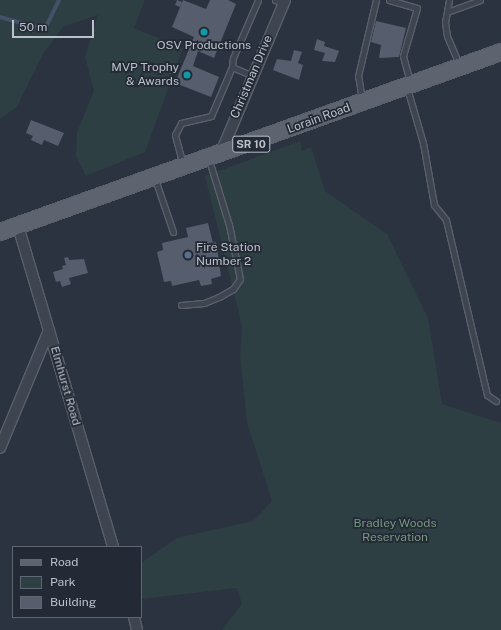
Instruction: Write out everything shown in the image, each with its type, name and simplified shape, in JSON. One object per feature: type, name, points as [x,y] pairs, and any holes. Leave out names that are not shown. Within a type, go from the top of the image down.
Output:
[{"type":"main road","name":"Lorain Road","points":[[0,232],[184,168],[501,52]]},
{"type":"street","name":"Christman Drive","points":[[214,157],[253,76],[281,1]]},
{"type":"street","name":"Elmhurst Road","points":[[18,226],[113,546]]},
{"type":"street","points":[[0,448],[49,330]]},
{"type":"street","points":[[134,618],[138,630]]},
{"type":"lane","points":[[184,168],[175,135],[180,123],[211,116],[232,67],[232,58],[258,0]]},
{"type":"lane","points":[[363,103],[358,76],[376,0]]},
{"type":"lane","points":[[389,0],[417,8],[403,56],[409,86],[423,143],[434,205],[446,220],[487,395],[496,401]]},
{"type":"lane","points":[[449,0],[445,22],[448,36],[460,68]]},
{"type":"lane","points":[[447,12],[480,0]]},
{"type":"lane","points":[[232,67],[253,76]]},
{"type":"lane","points":[[181,306],[204,303],[219,297],[233,290],[240,279],[214,157]]},
{"type":"lane","points":[[155,178],[173,232]]},
{"type":"green space","points":[[0,0],[145,0],[134,28],[183,48],[145,152],[86,176],[76,156],[77,132],[94,91],[85,57],[98,15],[63,27],[43,54],[17,107],[0,119]]},
{"type":"green space","name":"Bradley Woods Reservation","points":[[300,141],[302,151],[311,147],[325,191],[387,234],[428,318],[442,404],[501,423],[501,630],[222,630],[242,604],[237,588],[142,599],[142,562],[177,538],[253,521],[272,501],[247,423],[240,356],[242,326],[205,176]]},
{"type":"building","points":[[177,0],[182,2],[180,7],[175,5]]},
{"type":"building","name":"OSV Productions","points":[[183,0],[206,9],[210,0],[228,0],[236,4],[214,58],[198,51],[193,66],[219,77],[211,97],[175,83],[194,37],[172,27]]},
{"type":"building","points":[[376,21],[406,28],[399,57],[379,58],[381,45],[371,42]]},
{"type":"building","points":[[317,39],[325,42],[324,46],[339,51],[335,62],[322,61],[325,53],[314,50]]},
{"type":"building","points":[[294,50],[302,52],[298,63],[303,65],[299,80],[273,70],[277,59],[291,61]]},
{"type":"building","points":[[31,120],[64,133],[58,146],[44,140],[42,145],[31,140],[33,136],[26,133]]},
{"type":"building","name":"Fire Station Number 2","points":[[208,223],[213,243],[216,242],[221,276],[211,279],[212,284],[201,286],[199,280],[172,286],[171,281],[164,282],[157,252],[163,250],[162,243],[188,237],[186,228]]},
{"type":"building","points":[[68,257],[69,260],[84,259],[88,273],[69,278],[71,284],[62,287],[60,281],[56,282],[53,272],[63,269],[62,266],[66,265],[64,258]]},
{"type":"waterway","points":[[0,17],[45,29],[59,0]]},
{"type":"place","name":"OSV Productions","points":[[204,32]]},
{"type":"place","name":"MVP Trophy & Awards","points":[[187,75]]},
{"type":"place","name":"Fire Station Number 2","points":[[188,255]]}]
